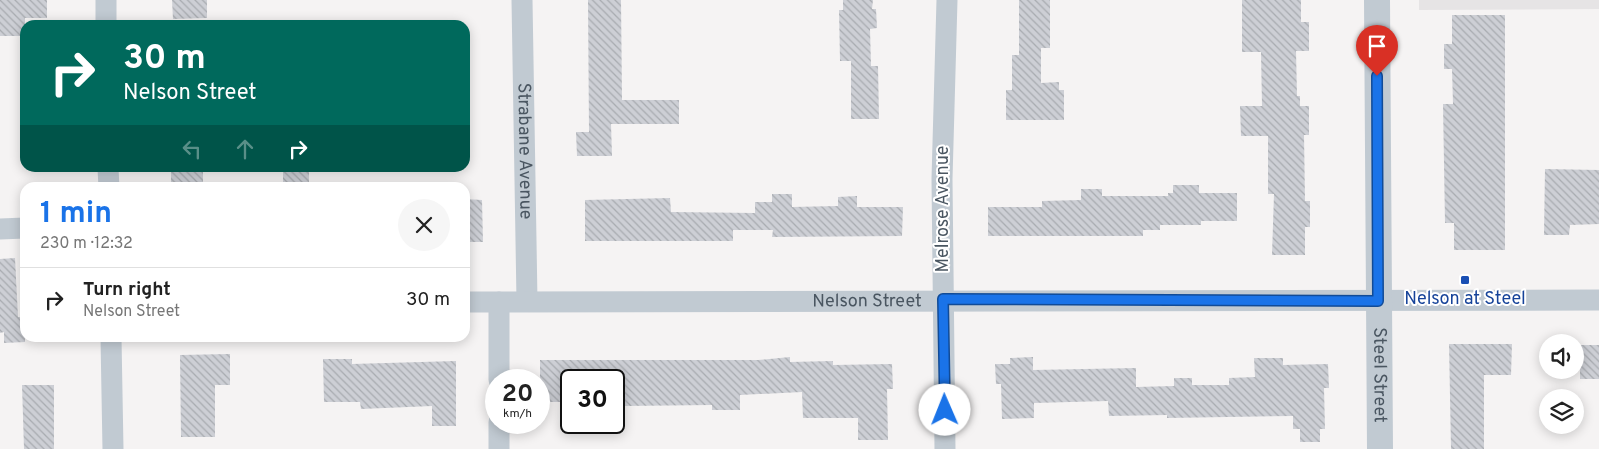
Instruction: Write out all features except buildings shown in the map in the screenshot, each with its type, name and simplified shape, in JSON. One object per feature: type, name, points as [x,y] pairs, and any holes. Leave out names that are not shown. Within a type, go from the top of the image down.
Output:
[{"type":"street","points":[[106,0],[106,20]]},
{"type":"street","name":"Strabane Avenue","points":[[522,0],[527,301]]},
{"type":"street","name":"Melrose Avenue","points":[[945,449],[943,299],[944,90],[948,0]]},
{"type":"street","name":"Steel Street","points":[[1377,0],[1380,449]]},
{"type":"street","points":[[0,229],[20,228]]},
{"type":"street","name":"Nelson Street","points":[[470,302],[943,299],[1599,300]]},
{"type":"street","points":[[498,302],[499,369]]},
{"type":"street","points":[[111,342],[112,449]]},
{"type":"street","points":[[499,434],[499,449]]},
{"type":"shaded area","points":[[1419,0],[1599,0],[1599,9],[1419,10]]},
{"type":"place","name":"Nelson at Steel","points":[[1465,280]]},
{"type":"route","points":[[945,410],[943,299],[1378,301],[1377,76]]}]
